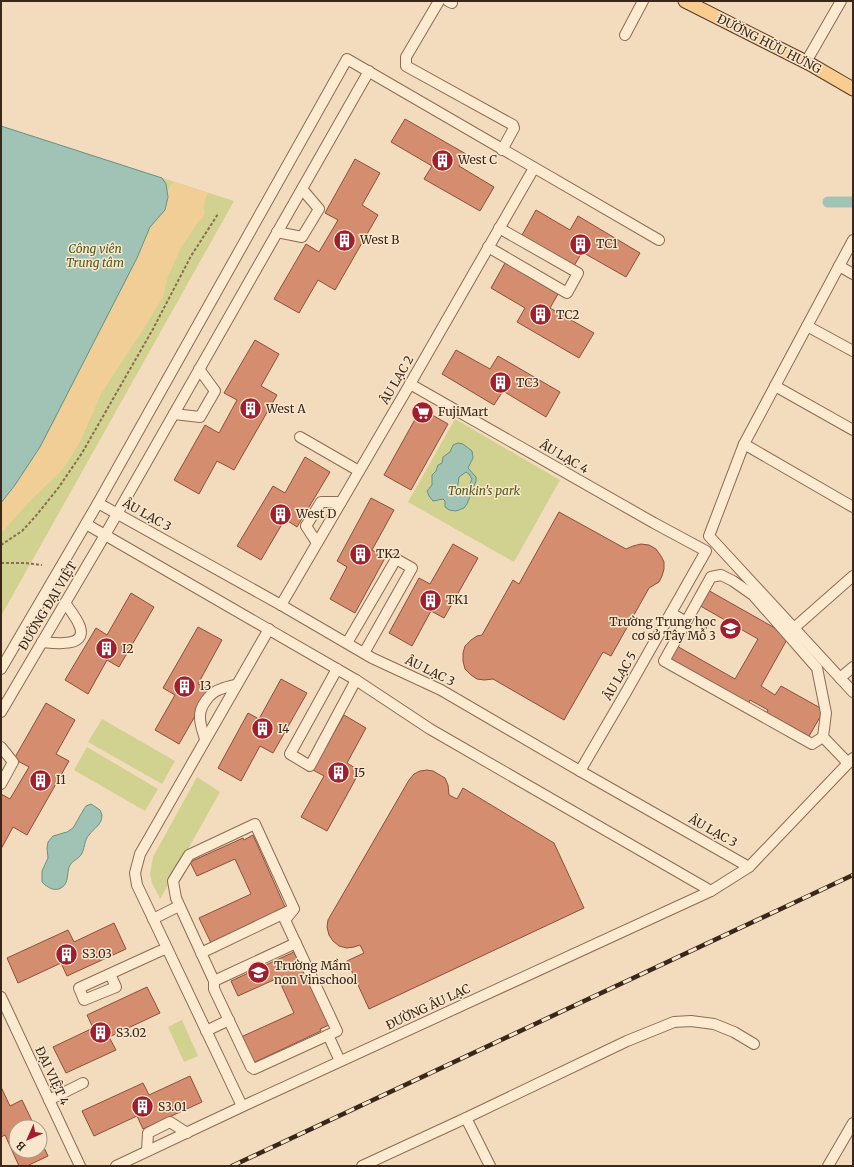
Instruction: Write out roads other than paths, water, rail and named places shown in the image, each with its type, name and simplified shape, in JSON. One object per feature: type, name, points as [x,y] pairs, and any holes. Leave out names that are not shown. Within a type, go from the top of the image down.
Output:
[{"type":"main road","name":"ĐƯỜNG HỮU HƯNG","points":[[685,1],[852,86]]},
{"type":"street","points":[[439,1],[406,57],[406,66],[513,125],[514,128],[502,150]]},
{"type":"street","points":[[625,35],[643,1]]},
{"type":"street","points":[[806,62],[841,1]]},
{"type":"street","name":"ĐƯỜNG ĐẠI VIỆT","points":[[1,669],[98,503],[347,59],[369,71],[105,535],[1,712]]},
{"type":"street","points":[[369,71],[502,150],[659,240]]},
{"type":"street","name":"ÂU LẠC 2","points":[[281,605],[534,168]]},
{"type":"street","points":[[277,232],[302,237],[319,209],[302,189]]},
{"type":"street","points":[[488,247],[566,293],[578,273],[500,228]]},
{"type":"street","points":[[853,240],[744,444],[709,536],[853,692]]},
{"type":"street","points":[[839,266],[853,274]]},
{"type":"street","points":[[807,326],[853,351]]},
{"type":"street","points":[[174,414],[200,417],[215,391],[199,369]]},
{"type":"street","name":"ÂU LẠC 4","points":[[410,384],[706,551]]},
{"type":"street","points":[[775,386],[853,430]]},
{"type":"street","points":[[300,437],[359,471]]},
{"type":"street","points":[[744,444],[853,507]]},
{"type":"street","points":[[317,543],[306,526],[321,502],[341,502]]},
{"type":"street","name":"ÂU LẠC 3","points":[[98,503],[364,653],[441,690],[749,867]]},
{"type":"street","points":[[86,524],[356,680],[420,723],[711,891]]},
{"type":"street","name":"ÂU LẠC 5","points":[[580,771],[706,551]]},
{"type":"street","points":[[347,643],[396,559],[412,568],[364,653]]},
{"type":"street","points":[[823,737],[812,744],[664,661],[711,577],[721,575],[733,581],[753,595],[817,668],[826,713],[823,737],[847,766]]},
{"type":"street","points":[[794,628],[853,576]]},
{"type":"street","points":[[42,642],[68,643],[75,641],[80,635],[81,632],[79,624],[65,603]]},
{"type":"street","points":[[671,613],[686,622]]},
{"type":"street","points":[[242,1106],[137,885],[136,873],[140,854],[268,629]]},
{"type":"street","points":[[840,678],[853,667]]},
{"type":"street","points":[[337,669],[290,754],[310,766],[356,680]]},
{"type":"street","points":[[205,739],[200,714],[207,699],[216,691],[236,685]]},
{"type":"street","points":[[1,747],[13,762],[1,784]]},
{"type":"street","name":"ĐƯỜNG ÂU LẠC","points":[[116,1166],[242,1106],[711,891],[749,867],[847,766]]},
{"type":"street","points":[[255,824],[294,908],[286,920],[337,1031],[254,1070],[251,1067],[214,989],[214,981],[179,906],[173,881],[189,855],[255,824]]},
{"type":"street","points":[[153,918],[179,906]]},
{"type":"street","points":[[201,953],[294,908]]},
{"type":"street","points":[[214,981],[296,943]]},
{"type":"street","points":[[110,974],[167,949]]},
{"type":"street","name":"ĐẠI VIỆT 4","points":[[1,997],[80,1166]]},
{"type":"street","points":[[206,1031],[229,1020]]},
{"type":"street","points":[[362,1166],[627,1041],[674,1022],[692,1021],[714,1024],[734,1032],[754,1044]]},
{"type":"street","points":[[328,1035],[340,1061]]},
{"type":"street","points":[[49,1100],[83,1083]]},
{"type":"street","points":[[466,1118],[490,1166]]},
{"type":"street","points":[[148,1151],[148,1133],[170,1122],[187,1133]]},
{"type":"street","points":[[828,1166],[853,1123]]},
{"type":"waterway","points":[[828,202],[853,202]]},
{"type":"railway","points":[[232,1166],[853,875]]},
{"type":"place","name":"West C","points":[[442,160]]},
{"type":"place","name":"West B","points":[[345,240]]},
{"type":"place","name":"TC1","points":[[580,244]]},
{"type":"place","name":"TC2","points":[[541,315]]},
{"type":"place","name":"TC3","points":[[500,383]]},
{"type":"place","name":"West A","points":[[250,409]]},
{"type":"place","name":"FujiMart","points":[[423,412]]},
{"type":"place","name":"West D","points":[[280,514]]},
{"type":"place","name":"TK2","points":[[360,554]]},
{"type":"place","name":"TK1","points":[[431,600]]},
{"type":"place","name":"Trường Trung học cơ sở Tây Mỗ 3","points":[[731,629]]},
{"type":"place","name":"I2","points":[[106,649]]},
{"type":"place","name":"I3","points":[[184,686]]},
{"type":"place","name":"I4","points":[[263,729]]},
{"type":"place","name":"I5","points":[[339,773]]},
{"type":"place","name":"I1","points":[[40,780]]},
{"type":"place","name":"S3.03","points":[[66,954]]},
{"type":"place","name":"Trường Mầm non Vinschool","points":[[258,973]]},
{"type":"place","name":"S3.02","points":[[101,1033]]},
{"type":"place","name":"S3.01","points":[[142,1107]]},
{"type":"park label","name":"Công viên Trung tâm","points":[[95,256]]},
{"type":"park label","name":"Tonkin's park","points":[[484,491]]}]
